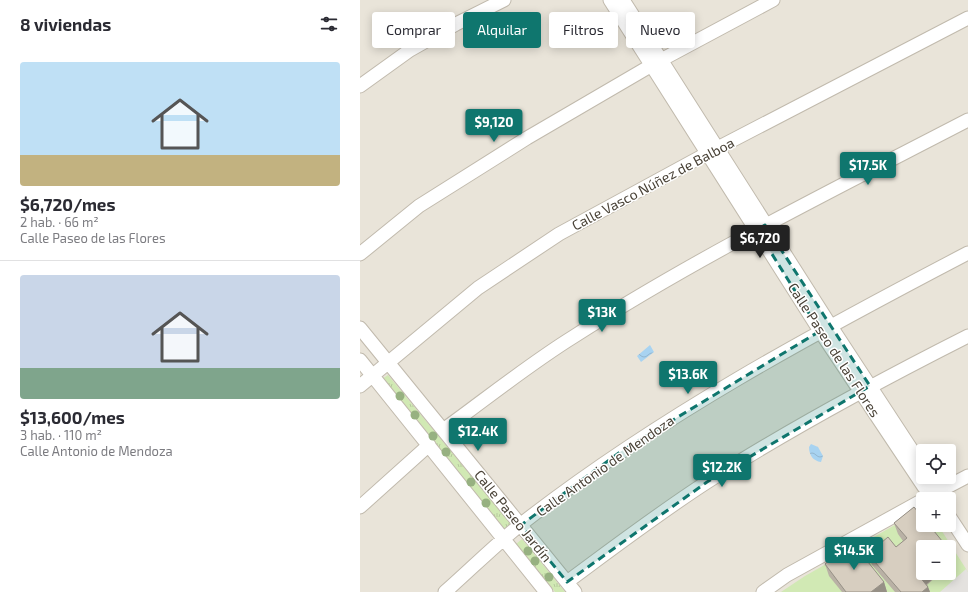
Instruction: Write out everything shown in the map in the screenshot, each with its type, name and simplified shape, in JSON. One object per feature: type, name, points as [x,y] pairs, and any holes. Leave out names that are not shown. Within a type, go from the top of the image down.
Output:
[{"type":"street","points":[[360,86],[410,50],[456,24],[504,0]]},
{"type":"street","name":"Calle Paseo de las Flores","points":[[610,0],[656,63],[713,150],[825,328],[866,389],[916,457]]},
{"type":"street","name":"Calle Paseo de las Flores","points":[[623,0],[656,63]]},
{"type":"street","points":[[360,254],[425,202],[527,138],[656,63],[773,0]]},
{"type":"street","name":"Calle Vasco Núñez de Balboa","points":[[360,386],[387,362],[478,288],[559,234],[713,150],[968,18]]},
{"type":"street","points":[[444,430],[572,338],[653,288],[761,227],[968,120]]},
{"type":"street","name":"Calle Antonio de Mendoza","points":[[445,592],[521,525],[620,452],[722,388],[825,328],[968,253]]},
{"type":"street","name":"Calle Paseo Jardín","points":[[360,328],[571,587]]},
{"type":"street","points":[[571,587],[639,528],[707,482],[782,436],[866,389],[968,336]]},
{"type":"street","name":"Calle Paseo Jardín","points":[[360,360],[546,592]]},
{"type":"street","name":"Calle Paseo de las Flores","points":[[866,389],[927,492]]},
{"type":"street","points":[[360,507],[429,445]]},
{"type":"street","points":[[940,492],[968,476]]},
{"type":"street","points":[[763,592],[787,576],[916,506]]},
{"type":"street","points":[[956,527],[968,545]]},
{"type":"highlighted area","points":[[765,225],[870,386],[707,482],[567,582],[521,525],[620,452],[820,331],[757,230]]},
{"type":"shaded area","points":[[360,0],[968,0],[968,592],[360,592]]},
{"type":"shaded area","points":[[966,569],[968,572],[968,592],[940,592],[954,580],[956,580],[956,578]]},
{"type":"green space","points":[[388,375],[511,524],[504,529],[382,379]]},
{"type":"green space","points":[[916,513],[916,532],[942,532],[948,540],[916,540],[916,580],[956,580],[956,553],[968,572],[968,592],[781,592],[805,576]]},
{"type":"green space","points":[[522,539],[565,592],[555,592],[516,544]]},
{"type":"water","points":[[650,345],[654,352],[641,362],[637,356]]},
{"type":"water","points":[[811,444],[818,447],[823,456],[821,462],[814,459],[811,455],[809,447]]},
{"type":"building","points":[[914,507],[916,509],[916,532],[935,532],[941,540],[916,540],[916,580],[922,580],[928,587],[922,592],[901,592],[868,554],[888,537],[896,547],[907,538],[894,523]]},
{"type":"building","points":[[852,542],[884,582],[871,592],[846,592],[825,564]]}]
